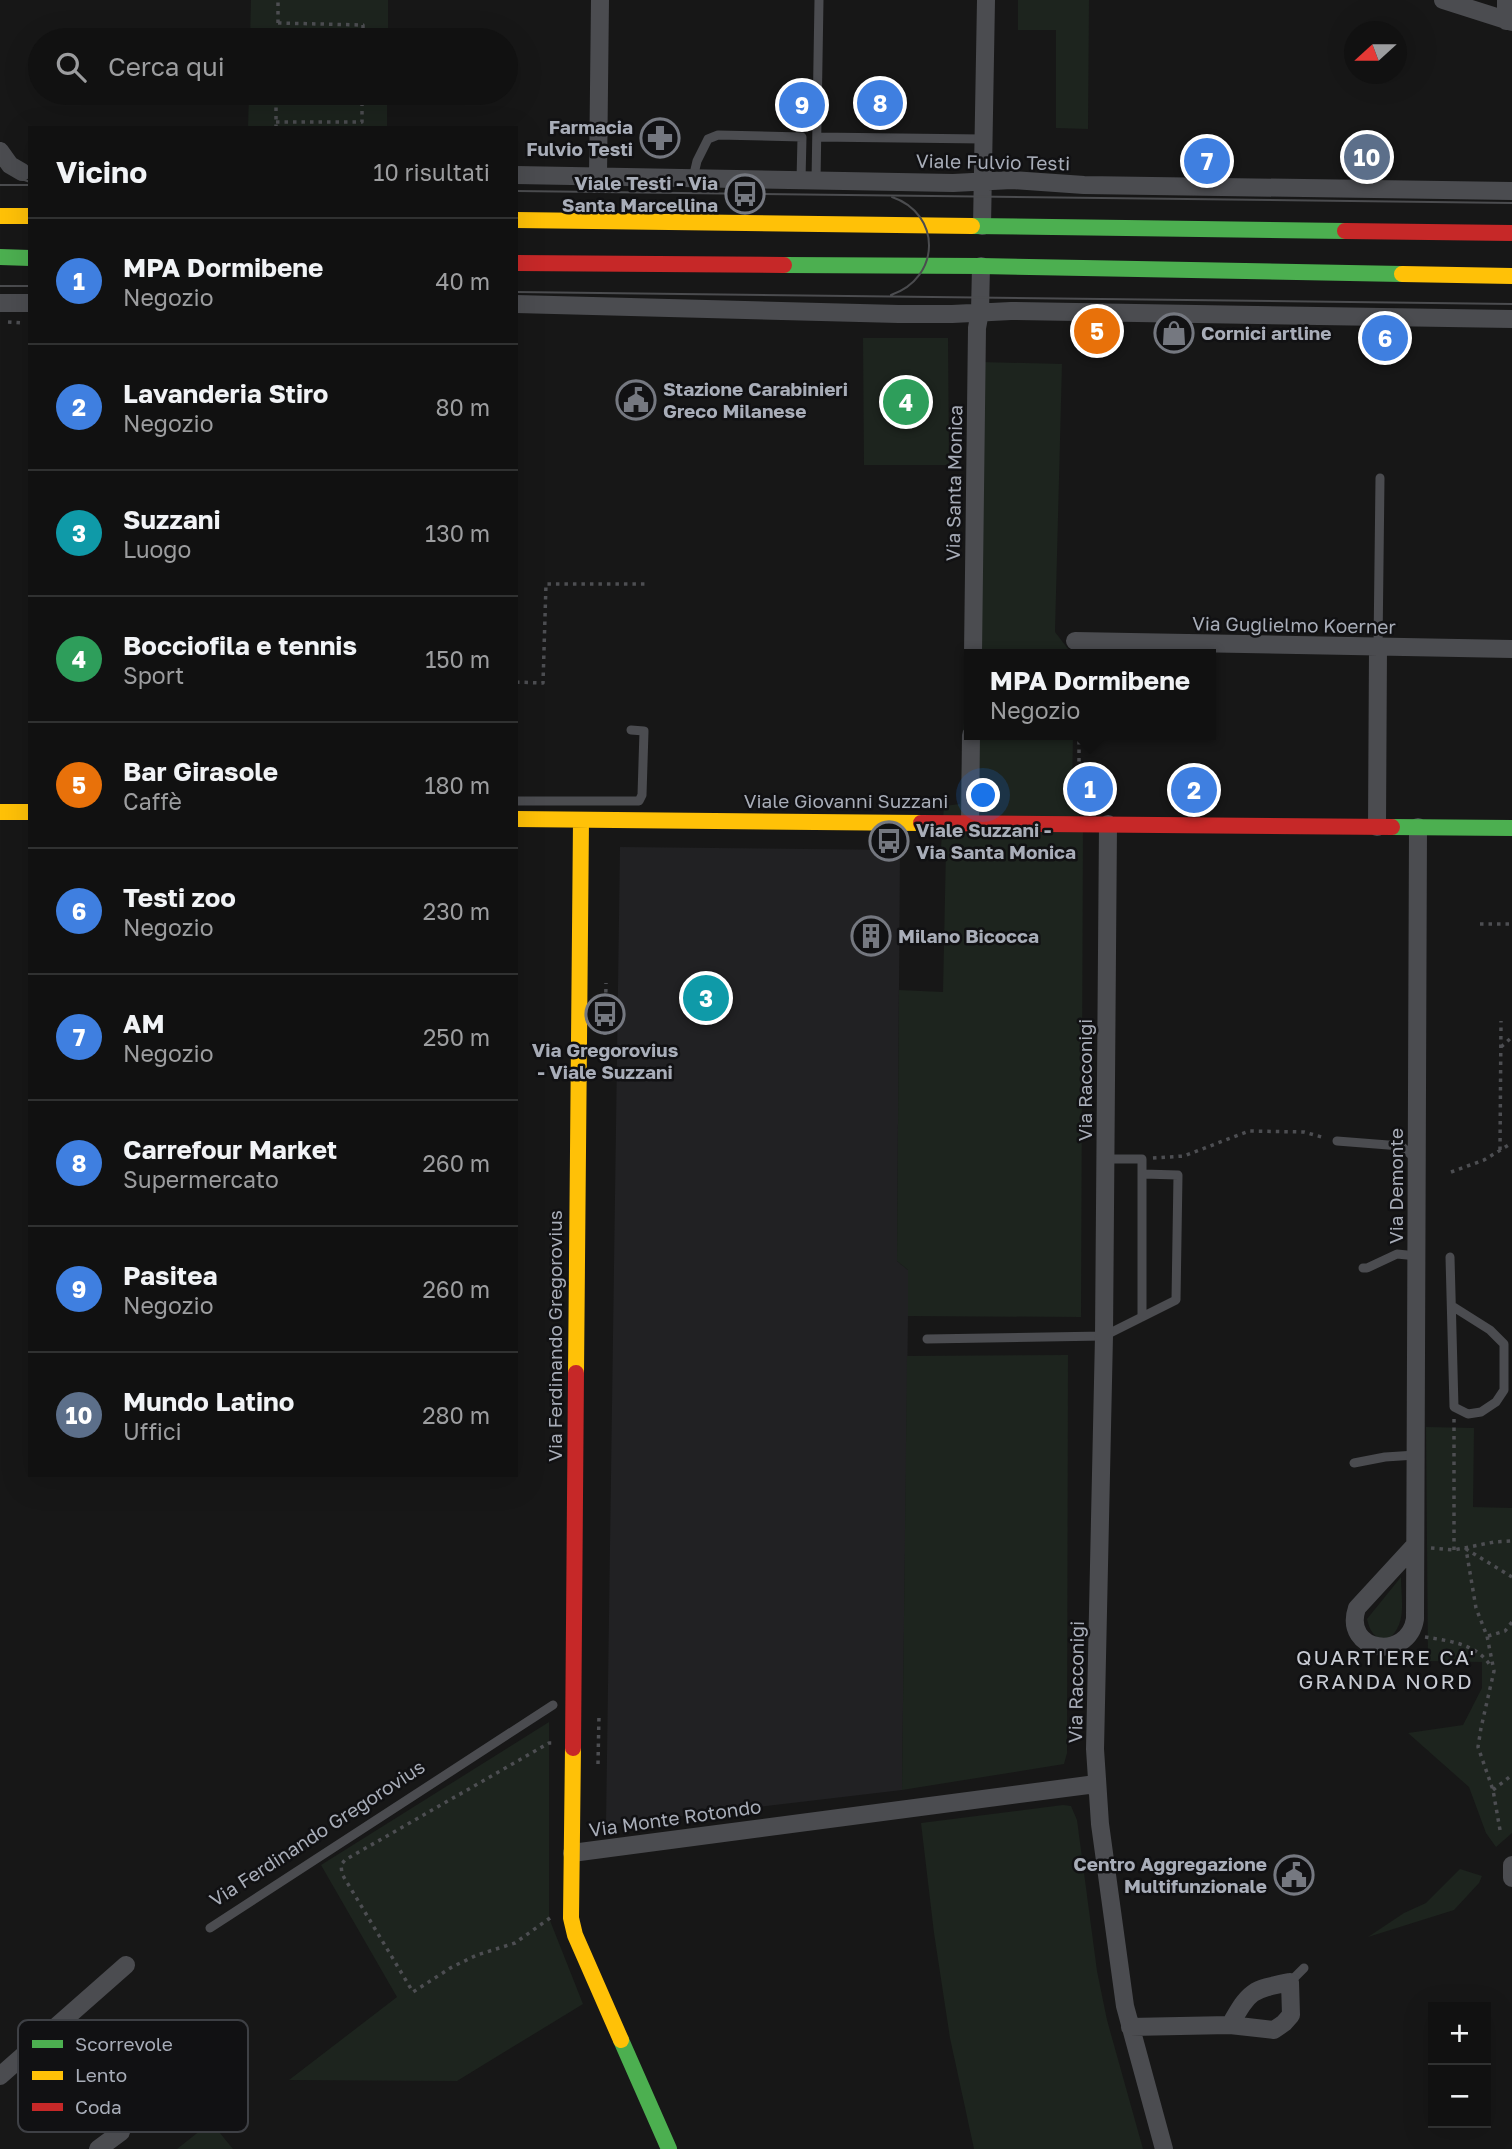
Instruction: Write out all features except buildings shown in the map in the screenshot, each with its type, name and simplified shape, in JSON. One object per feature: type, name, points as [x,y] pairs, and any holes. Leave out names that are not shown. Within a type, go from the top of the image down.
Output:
[{"type":"street","points":[[598,176],[600,0]]},
{"type":"street","points":[[982,255],[986,0]]},
{"type":"street","points":[[1443,0],[1509,21],[1506,0]]},
{"type":"street","points":[[0,151],[6,161],[26,172]]},
{"type":"street","points":[[0,172],[26,172]]},
{"type":"street","name":"Viale Fulvio Testi","points":[[518,176],[953,183],[1012,180],[1084,185],[1512,191]]},
{"type":"street","points":[[0,216],[28,216]]},
{"type":"street","points":[[518,220],[1512,233]]},
{"type":"street","points":[[518,263],[982,255],[1512,276]]},
{"type":"street","name":"Via Santa Monica","points":[[973,649],[977,328],[982,255]]},
{"type":"street","points":[[0,257],[28,258]]},
{"type":"street","points":[[0,303],[28,303]]},
{"type":"street","points":[[518,304],[715,308],[750,312],[980,312],[1512,319]]},
{"type":"street","name":"Via Guglielmo Koerner","points":[[1075,641],[1512,649]]},
{"type":"street","points":[[1377,827],[1378,648]]},
{"type":"street","points":[[970,823],[971,740]]},
{"type":"street","points":[[0,811],[28,812]]},
{"type":"street","name":"Viale Giovanni Suzzani","points":[[518,819],[1512,828]]},
{"type":"street","name":"Via Ferdinando Gregorovius","points":[[572,1853],[581,820]]},
{"type":"street","name":"Via Racconigi","points":[[1108,824],[1104,1336],[1096,1784],[1109,1903],[1130,2026],[1164,2149]]},
{"type":"street","name":"Via Demonte","points":[[1409,1634],[1415,1619],[1418,827]]},
{"type":"street","points":[[1409,1634],[1393,1645],[1374,1647],[1362,1639],[1355,1618],[1360,1604],[1415,1545]]},
{"type":"street","name":"Via Monte Rotondo","points":[[669,2149],[573,1930],[570,1912],[572,1853],[1096,1784]]},
{"type":"street","points":[[1512,1865],[1512,1878]]},
{"type":"street","points":[[64,2020],[126,1965]]},
{"type":"street","points":[[1130,2026],[1230,2025],[1274,2030],[1290,2015],[1290,1982],[1253,1991],[1230,2025]]},
{"type":"street","points":[[0,2076],[18,2060]]},
{"type":"street","points":[[98,2149],[121,2132]]},
{"type":"lane","points":[[808,180],[817,137],[819,0]]},
{"type":"lane","points":[[693,178],[697,161],[708,139],[718,135],[802,137],[808,180]]},
{"type":"lane","points":[[817,137],[983,139]]},
{"type":"lane","points":[[1378,648],[1380,478]]},
{"type":"lane","points":[[518,801],[639,801],[642,794],[644,731],[631,730]]},
{"type":"lane","points":[[1337,1140],[1401,1146],[1417,1160]]},
{"type":"lane","points":[[1106,1159],[1142,1159],[1142,1317]]},
{"type":"lane","points":[[926,1339],[1104,1336],[1175,1300],[1178,1175],[1143,1174]]},
{"type":"lane","points":[[1363,1268],[1397,1254],[1417,1256]]},
{"type":"lane","points":[[1450,1257],[1454,1407],[1468,1414],[1481,1412],[1496,1402],[1504,1390],[1504,1344],[1490,1330],[1452,1306]]},
{"type":"lane","points":[[1354,1463],[1416,1455]]},
{"type":"lane","name":"Via Ferdinando Gregorovius","points":[[210,1928],[553,1705]]},
{"type":"lane","points":[[1290,1982],[1304,1968]]},
{"type":"path","points":[[278,0],[278,28]]},
{"type":"path","points":[[278,23],[363,24],[363,28]]},
{"type":"path","points":[[276,105],[276,126]]},
{"type":"path","points":[[276,122],[362,122],[362,105]]},
{"type":"path","points":[[518,682],[543,682],[546,584],[649,584]]},
{"type":"path","points":[[1079,740],[1079,804]]},
{"type":"path","points":[[1480,924],[1512,924]]},
{"type":"path","points":[[606,983],[606,1035]]},
{"type":"path","points":[[1500,1150],[1501,1021]]},
{"type":"path","points":[[1501,1047],[1512,1037]]},
{"type":"path","points":[[1142,1159],[1184,1156],[1249,1132],[1304,1132],[1337,1140]]},
{"type":"path","points":[[1451,1172],[1484,1160],[1512,1143]]},
{"type":"path","points":[[1454,1407],[1454,1550]]},
{"type":"path","points":[[1415,1545],[1454,1550],[1512,1541]]},
{"type":"path","points":[[1466,1549],[1512,1577]]},
{"type":"path","points":[[1466,1549],[1476,1608],[1487,1636],[1494,1671],[1478,1746],[1493,1790],[1500,1830]]},
{"type":"path","points":[[1487,1636],[1504,1631],[1512,1622]]},
{"type":"path","points":[[1409,1634],[1463,1644],[1486,1659],[1494,1671]]},
{"type":"path","points":[[598,1763],[599,1715]]},
{"type":"path","points":[[552,1918],[514,1943],[460,1963],[413,1992],[342,1874],[341,1865],[345,1860],[549,1743],[554,1743]]},
{"type":"path","points":[[1493,1790],[1512,1775]]},
{"type":"shaded area","points":[[251,0],[388,0],[388,28],[250,28]]},
{"type":"shaded area","points":[[1018,0],[1089,0],[1088,129],[1056,128],[1056,30],[1018,30]]},
{"type":"shaded area","points":[[249,105],[387,105],[387,126],[248,126]]},
{"type":"shaded area","points":[[863,338],[948,338],[949,465],[864,465]]},
{"type":"shaded area","points":[[981,362],[1062,364],[1055,632],[1068,649],[967,649]]},
{"type":"shaded area","points":[[964,720],[964,740],[1073,740],[1072,794],[1083,827],[1081,1317],[908,1316],[908,1270],[897,1261],[899,990],[943,992],[946,848],[941,847],[944,806],[960,804]]},
{"type":"shaded area","points":[[620,847],[900,850],[897,1261],[908,1270],[902,1790],[606,1825]]},
{"type":"shaded area","points":[[1068,1355],[1067,1753],[1064,1764],[902,1790],[907,1356]]},
{"type":"shaded area","points":[[1426,1427],[1474,1428],[1473,1507],[1512,1508],[1512,1833],[1496,1847],[1486,1833],[1469,1787],[1408,1733],[1463,1725],[1482,1688],[1482,1662],[1428,1661]]},
{"type":"shaded area","points":[[1401,1577],[1402,1612],[1398,1628],[1386,1641],[1373,1633],[1367,1619]]},
{"type":"shaded area","points":[[549,1722],[549,1918],[583,2004],[457,2081],[289,2080],[397,1997],[321,1865]]},
{"type":"shaded area","points":[[1071,1806],[1077,1820],[1097,1971],[1107,2020],[1143,2149],[974,2149],[950,2038],[921,1823]]},
{"type":"shaded area","points":[[1460,1869],[1482,1876],[1479,1883],[1454,1910],[1368,1937],[1404,1913],[1426,1903]]},
{"type":"shaded area","points":[[198,2132],[219,2132],[233,2149],[177,2149]]},
{"type":"tram line","points":[[0,165],[16,177],[28,181]]},
{"type":"tram line","points":[[0,185],[28,185]]},
{"type":"tram line","points":[[518,191],[1512,203]]},
{"type":"tram line","points":[[891,295],[907,287],[919,275],[929,246],[927,231],[920,217],[908,205],[892,197]]},
{"type":"tram line","points":[[0,286],[28,286]]},
{"type":"tram line","points":[[518,292],[1512,304]]},
{"type":"traffic: fast","points":[[972,226],[1345,231]]},
{"type":"traffic: fast","points":[[0,257],[28,258]]},
{"type":"traffic: fast","points":[[784,265],[1402,274]]},
{"type":"traffic: fast","points":[[1392,827],[1512,828]]},
{"type":"traffic: fast","points":[[621,2040],[669,2149]]},
{"type":"traffic: slow","points":[[0,216],[28,216]]},
{"type":"traffic: slow","points":[[518,220],[972,226]]},
{"type":"traffic: slow","points":[[1402,274],[1512,276]]},
{"type":"traffic: slow","points":[[0,812],[28,812]]},
{"type":"traffic: slow","points":[[518,819],[921,823]]},
{"type":"traffic: slow","points":[[576,1373],[581,820]]},
{"type":"traffic: slow","points":[[573,1748],[571,1918],[575,1935],[621,2040]]},
{"type":"traffic: jam","points":[[1345,231],[1512,233]]},
{"type":"traffic: jam","points":[[518,263],[784,265]]},
{"type":"traffic: jam","points":[[921,823],[1392,827]]},
{"type":"traffic: jam","points":[[573,1748],[576,1373]]},
{"type":"place","name":"Carrefour Market","points":[[880,103]]},
{"type":"place","name":"Pasitea","points":[[802,105]]},
{"type":"place","name":"Farmacia Fulvio Testi","points":[[660,138]]},
{"type":"place","name":"Mundo Latino","points":[[1367,157]]},
{"type":"place","name":"AM","points":[[1207,161]]},
{"type":"place","name":"Viale Testi - Via Santa Marcellina","points":[[745,194]]},
{"type":"place","name":"Bar Girasole","points":[[1097,331]]},
{"type":"place","name":"Cornici artline","points":[[1174,333]]},
{"type":"place","name":"Testi zoo","points":[[1385,338]]},
{"type":"place","name":"Stazione Carabinieri Greco Milanese","points":[[636,400]]},
{"type":"place","name":"Bocciofila e tennis","points":[[906,402]]},
{"type":"place","name":"MPA Dormibene","points":[[1090,789]]},
{"type":"place","name":"Lavanderia Stiro","points":[[1194,790]]},
{"type":"place","name":"Viale Suzzani - Via Santa Monica","points":[[889,841]]},
{"type":"place","name":"Milano Bicocca","points":[[871,936]]},
{"type":"place","name":"Suzzani","points":[[706,998]]},
{"type":"place","name":"Via Gregorovius - Viale Suzzani","points":[[605,1014]]},
{"type":"place","name":"Centro Aggregazione Multifunzionale","points":[[1294,1875]]},
{"type":"district","name":"QUARTIERE CA' GRANDA NORD","points":[[1386,1670]]}]
